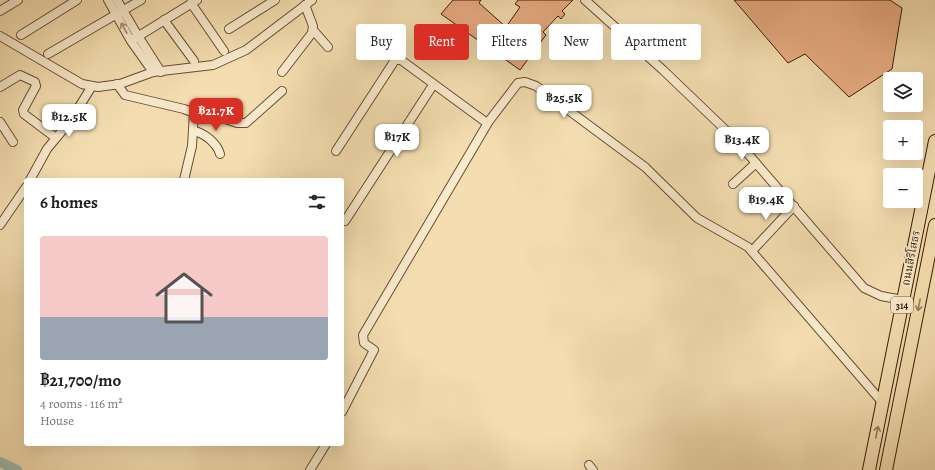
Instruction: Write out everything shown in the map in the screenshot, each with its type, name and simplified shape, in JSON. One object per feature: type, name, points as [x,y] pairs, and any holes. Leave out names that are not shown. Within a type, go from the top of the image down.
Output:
[{"type":"highway","name":"ถนนสิริโสธร","points":[[870,468],[935,141]]},
{"type":"highway","name":"ถนนสิริโสธร","points":[[886,470],[933,245],[935,225]]},
{"type":"street","points":[[0,11],[18,0]]},
{"type":"street","points":[[21,35],[77,0]]},
{"type":"street","points":[[108,0],[120,12],[152,72]]},
{"type":"street","points":[[118,0],[120,12]]},
{"type":"street","points":[[48,54],[141,0]]},
{"type":"street","points":[[229,29],[275,0]]},
{"type":"street","points":[[584,0],[663,70],[736,140],[864,288],[881,296],[903,300]]},
{"type":"street","points":[[134,38],[194,2],[224,51]]},
{"type":"street","points":[[0,36],[82,84],[98,87],[117,84],[152,72],[213,65],[227,60],[246,50],[308,2],[313,30],[328,47]]},
{"type":"street","points":[[164,20],[194,61]]},
{"type":"street","points":[[282,72],[313,30]]},
{"type":"street","points":[[134,38],[161,72]]},
{"type":"street","points":[[336,151],[395,60],[401,60],[433,85],[487,123]]},
{"type":"street","points":[[0,87],[20,75],[26,76],[35,82],[36,86],[23,110],[24,114],[56,138]]},
{"type":"street","points":[[344,408],[374,350],[364,343],[363,335],[487,123],[518,83],[524,82],[536,86],[645,167],[697,218],[738,240],[752,251],[882,402]]},
{"type":"street","points":[[117,84],[125,95],[184,109],[194,113],[192,146],[184,178]]},
{"type":"street","points":[[345,221],[433,85]]},
{"type":"street","points":[[31,178],[47,149],[71,120],[92,86]]},
{"type":"street","points":[[194,119],[217,116],[237,123],[246,123],[282,91]]},
{"type":"street","points":[[0,122],[13,142]]},
{"type":"street","points":[[194,130],[203,134],[219,149],[220,154]]},
{"type":"street","points":[[733,184],[756,163]]},
{"type":"street","points":[[0,225],[24,190]]},
{"type":"street","points":[[752,251],[794,206]]},
{"type":"street","points":[[310,470],[325,446]]},
{"type":"building","points":[[453,0],[481,0],[479,3],[503,24],[477,24],[477,40],[469,34],[469,24],[455,24],[441,14]]},
{"type":"building","points":[[518,0],[573,0],[562,11],[565,14],[561,19],[558,16],[549,24],[543,32],[546,35],[541,42],[541,24],[508,24],[520,7],[515,4]]},
{"type":"building","points":[[734,0],[890,0],[902,8],[892,69],[887,72],[883,72],[883,75],[849,97],[805,54],[788,63]]},
{"type":"building","points":[[506,60],[527,60],[520,70]]},
{"type":"waterway","points":[[0,462],[17,470]]}]
